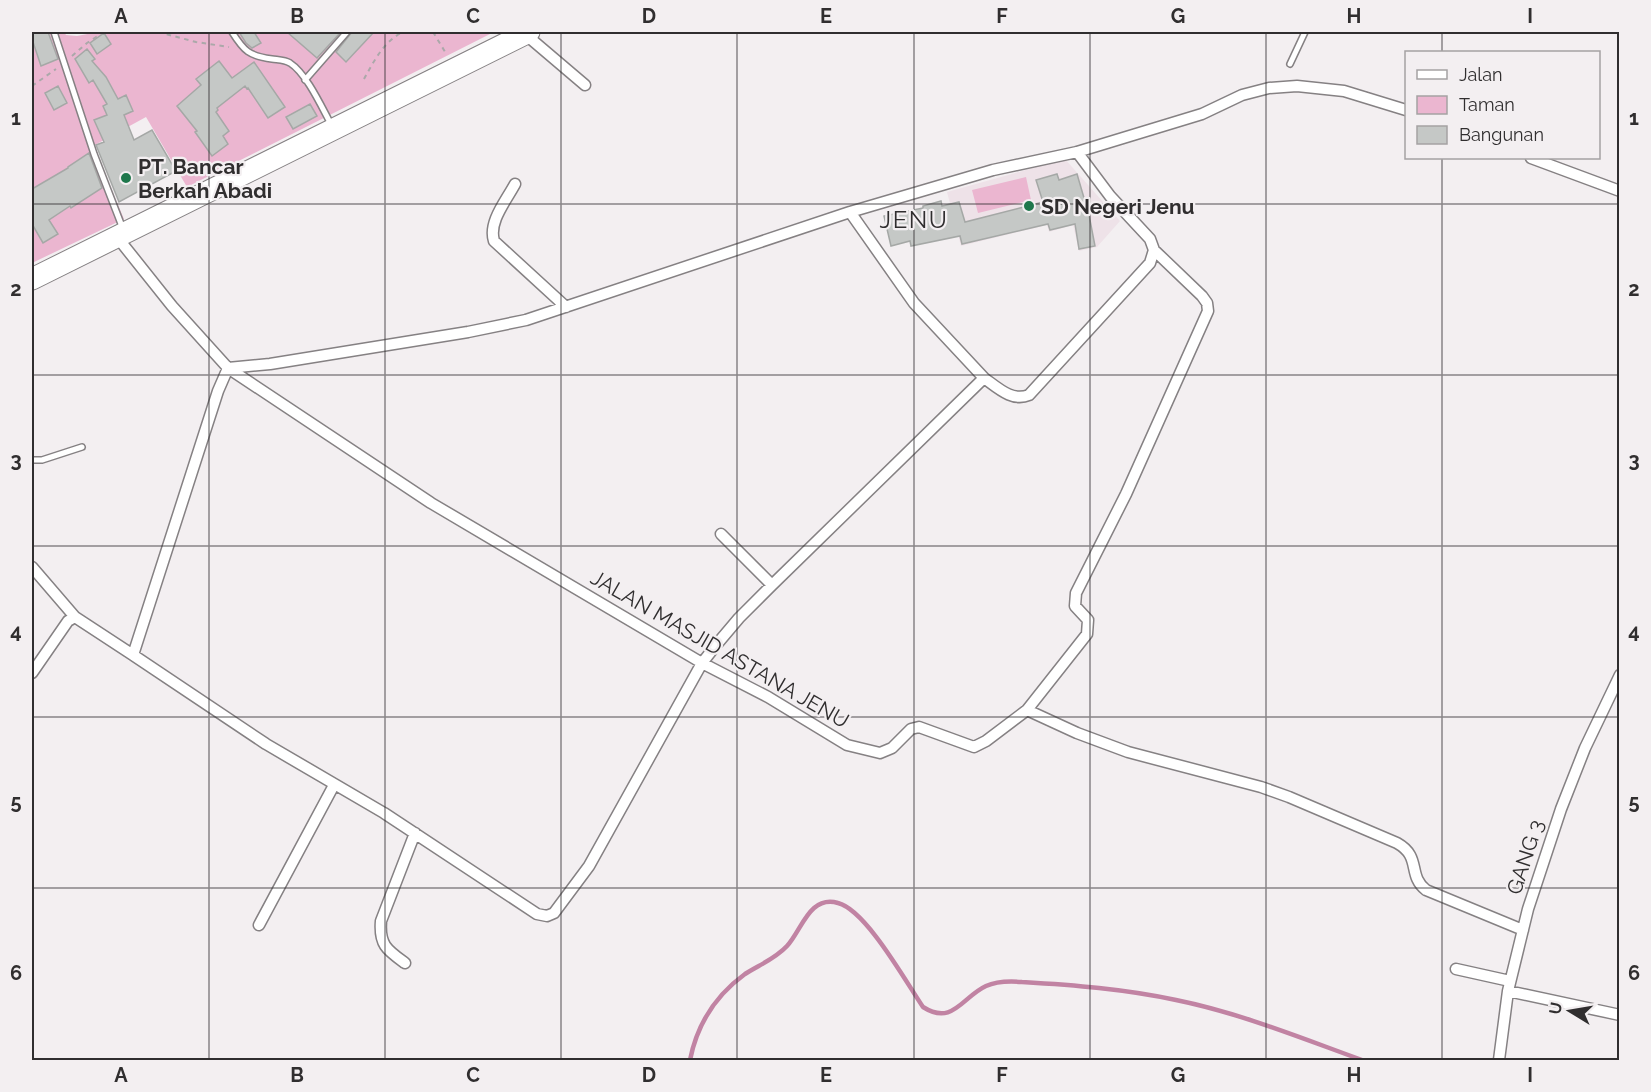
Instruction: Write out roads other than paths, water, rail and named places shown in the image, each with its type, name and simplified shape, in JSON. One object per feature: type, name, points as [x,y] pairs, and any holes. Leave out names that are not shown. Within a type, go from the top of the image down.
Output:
[{"type":"highway","points":[[32,279],[527,32]]},
{"type":"street","points":[[527,32],[585,86]]},
{"type":"street","points":[[133,655],[218,391],[228,368],[270,364],[498,326],[566,307],[850,212],[993,170],[1077,152],[1202,114],[1249,93],[1297,86],[1344,91],[1405,109]]},
{"type":"street","points":[[1077,152],[1104,189],[1150,239],[1154,250],[1202,296],[1207,303],[1208,311],[1126,494],[1076,593],[1076,606],[1088,620],[1087,634],[1027,710],[1128,752],[1261,787],[1289,797],[1397,843],[1410,852],[1417,878],[1426,890],[1523,930]]},
{"type":"street","points":[[1534,159],[1620,191]]},
{"type":"street","points":[[515,184],[495,221],[492,234],[494,241],[566,307]]},
{"type":"street","points":[[850,212],[914,303],[984,378],[1009,395],[1021,398],[1029,395],[1150,263],[1154,250]]},
{"type":"street","name":"JALAN MASJID ASTANA JENU","points":[[121,235],[172,306],[228,368],[431,503],[702,663],[768,697],[834,739],[847,745],[880,753],[892,748],[910,729],[919,727],[974,747],[986,741],[1027,710]]},
{"type":"street","points":[[32,567],[75,617],[266,744],[416,833],[537,914],[547,916],[554,913],[589,866],[702,663],[739,618],[984,378]]},
{"type":"street","points":[[721,534],[772,585]]},
{"type":"street","points":[[32,673],[68,621],[75,617]]},
{"type":"street","name":"GANG 3","points":[[1499,1060],[1509,986],[1523,930],[1558,820],[1581,758],[1620,675]]},
{"type":"street","points":[[259,926],[334,785]]},
{"type":"street","points":[[405,963],[382,943],[381,921],[416,833]]},
{"type":"street","points":[[1456,969],[1509,986],[1620,1015]]},
{"type":"lane","points":[[54,32],[121,235]]},
{"type":"lane","points":[[232,32],[243,49],[257,56],[289,63],[305,80],[333,127]]},
{"type":"lane","points":[[305,80],[347,32]]},
{"type":"lane","points":[[1290,64],[1305,32]]},
{"type":"lane","points":[[32,460],[42,460],[82,447]]},
{"type":"waterway","points":[[690,1060],[703,1023],[725,991],[745,974],[782,951],[807,915],[820,904],[828,902],[849,908],[861,919],[885,948],[923,1007],[933,1012],[950,1012],[986,986],[999,982],[1099,988],[1200,1005],[1362,1060]]},
{"type":"place","name":"PT. Bancar Berkah Abadi","points":[[126,178]]},
{"type":"place","name":"SD Negeri Jenu","points":[[1029,206]]},
{"type":"district","name":"JENU","points":[[914,219]]}]
